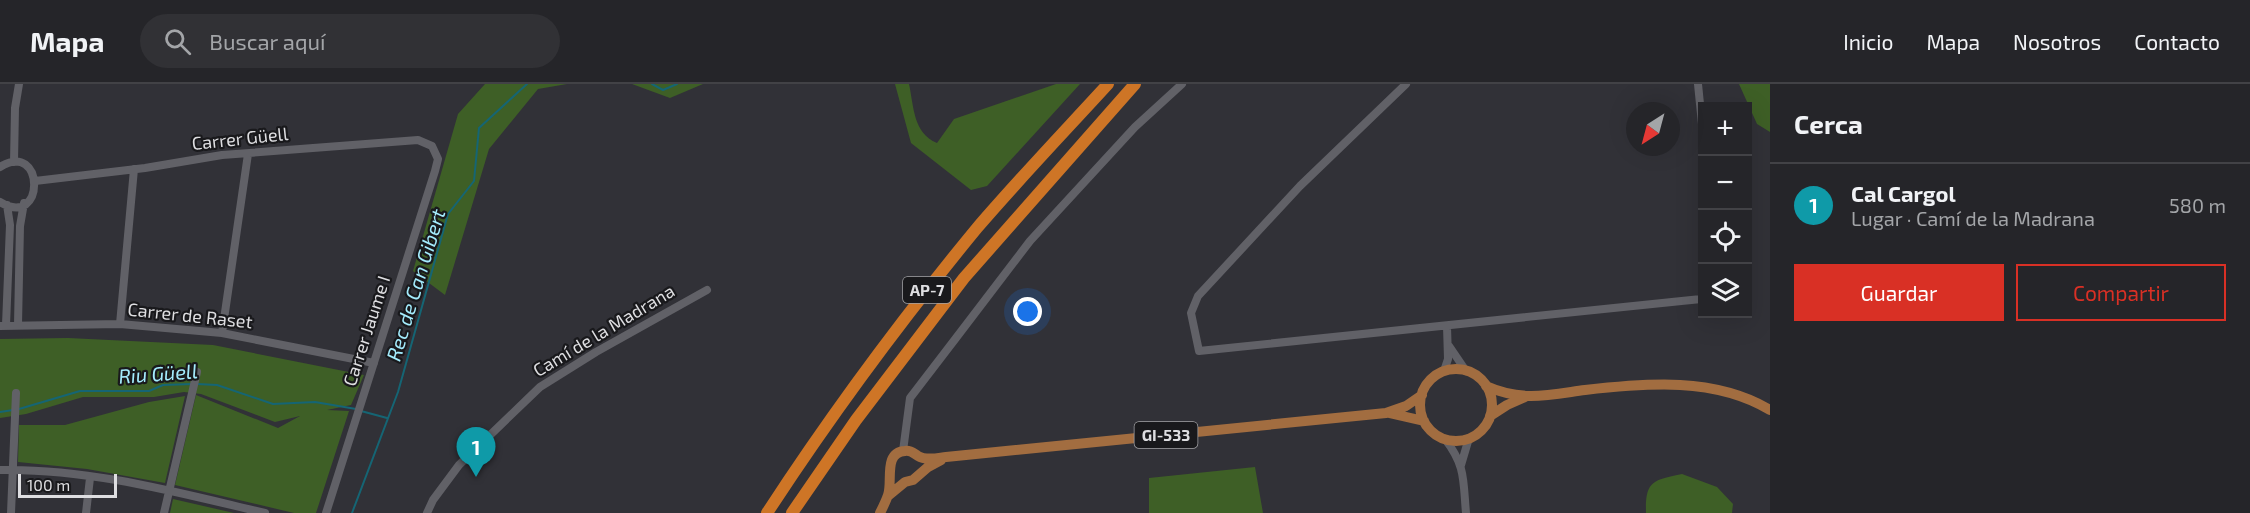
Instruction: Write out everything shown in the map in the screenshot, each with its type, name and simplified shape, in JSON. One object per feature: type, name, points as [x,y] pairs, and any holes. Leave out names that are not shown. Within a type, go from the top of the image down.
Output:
[{"type":"highway","name":"AP-7","points":[[767,513],[837,411],[933,283],[1006,195],[1108,84]]},
{"type":"highway","points":[[1131,89],[1140,84]]},
{"type":"highway","name":"AP-7","points":[[792,513],[856,420],[964,278],[1131,89]]},
{"type":"main road","name":"GI-533","points":[[880,513],[888,496],[890,464],[893,457],[903,451],[929,459],[1386,413],[1406,406],[1422,395],[1428,382],[1444,371]]},
{"type":"main road","points":[[1444,371],[1466,371],[1480,378],[1491,395],[1490,416]]},
{"type":"main road","points":[[1486,386],[1504,394],[1526,397],[1597,389],[1690,385],[1756,402],[1770,410]]},
{"type":"main road","points":[[1422,395],[1421,413],[1424,421]]},
{"type":"main road","points":[[1445,439],[1469,438],[1482,429],[1490,416],[1526,397]]},
{"type":"main road","name":"GI-533","points":[[1386,413],[1424,421],[1430,429],[1445,439]]},
{"type":"main road","points":[[918,457],[921,465],[920,474]]},
{"type":"main road","name":"GI-533","points":[[888,496],[905,482],[914,480],[946,457]]},
{"type":"main road","points":[[891,472],[896,479],[905,482]]},
{"type":"street","points":[[14,162],[15,108],[19,84]]},
{"type":"street","points":[[903,451],[910,398],[1030,241],[1135,127],[1182,84]]},
{"type":"street","points":[[1406,84],[1300,186],[1198,296],[1191,313],[1199,351],[1698,299]]},
{"type":"street","points":[[1698,84],[1700,102]]},
{"type":"street","name":"Carrer Güell","points":[[35,181],[222,155],[418,140],[432,146],[438,159]]},
{"type":"street","points":[[222,333],[248,154]]},
{"type":"street","name":"Carrer Jaume I","points":[[326,513],[438,159]]},
{"type":"street","points":[[0,167],[14,162],[29,169],[35,181],[34,192],[24,203],[17,206],[3,204],[10,225],[3,326]]},
{"type":"street","points":[[120,324],[134,169]]},
{"type":"street","points":[[18,325],[20,226],[24,203]]},
{"type":"street","name":"Camí de la Madrana","points":[[427,513],[433,500],[459,465],[540,387],[596,352],[706,290]]},
{"type":"street","name":"Carrer de Raset","points":[[3,326],[120,324],[222,333],[374,363]]},
{"type":"street","points":[[1444,371],[1449,345],[1447,326]]},
{"type":"street","points":[[1449,345],[1466,371]]},
{"type":"street","points":[[164,513],[197,372]]},
{"type":"street","points":[[11,513],[16,393]]},
{"type":"street","points":[[1461,466],[1469,438]]},
{"type":"street","points":[[1445,439],[1457,454],[1461,466],[1466,513]]},
{"type":"street","points":[[0,470],[90,478],[169,491],[265,513]]},
{"type":"street","points":[[86,513],[90,478]]},
{"type":"green space","points":[[485,84],[567,84],[538,89],[489,149],[445,295],[413,271],[458,114]]},
{"type":"green space","points":[[632,84],[703,84],[670,98]]},
{"type":"green space","points":[[895,84],[909,84],[919,126],[929,139],[937,143],[954,119],[1056,84],[1080,84],[987,186],[971,190],[911,143]]},
{"type":"green space","points":[[1739,84],[1770,84],[1770,132],[1757,124],[1752,113],[1752,102],[1747,102]]},
{"type":"green space","points":[[68,338],[213,345],[364,375],[351,405],[327,410],[349,411],[316,513],[294,513],[175,485],[196,395],[278,428],[300,416],[275,422],[201,394],[184,392],[154,397],[83,397],[26,414],[0,418],[0,339]]},
{"type":"green space","points":[[185,396],[165,483],[87,469],[18,462],[19,425],[65,425],[149,402]]},
{"type":"green space","points":[[1255,467],[1263,513],[1149,513],[1149,478]]},
{"type":"green space","points":[[1682,474],[1717,487],[1733,504],[1732,513],[1646,513],[1649,488],[1664,478]]},
{"type":"green space","points":[[173,499],[234,513],[170,513]]},
{"type":"waterway","name":"Rec de Can Gibert","points":[[352,513],[398,392],[448,214],[474,181],[479,128],[527,84]]},
{"type":"waterway","name":"Rec de Can Gibert","points":[[652,84],[663,90],[677,84]]},
{"type":"waterway","name":"Riu Güell","points":[[19,409],[80,391],[149,391],[163,385],[192,384]]},
{"type":"waterway","name":"Riu Güell","points":[[197,384],[217,385],[273,404],[315,402],[356,409]]},
{"type":"waterway","name":"Riu Güell","points":[[0,412],[13,410]]},
{"type":"waterway","name":"Riu Güell","points":[[361,411],[387,418]]},
{"type":"place","name":"Cal Cargol","points":[[476,477]]}]
